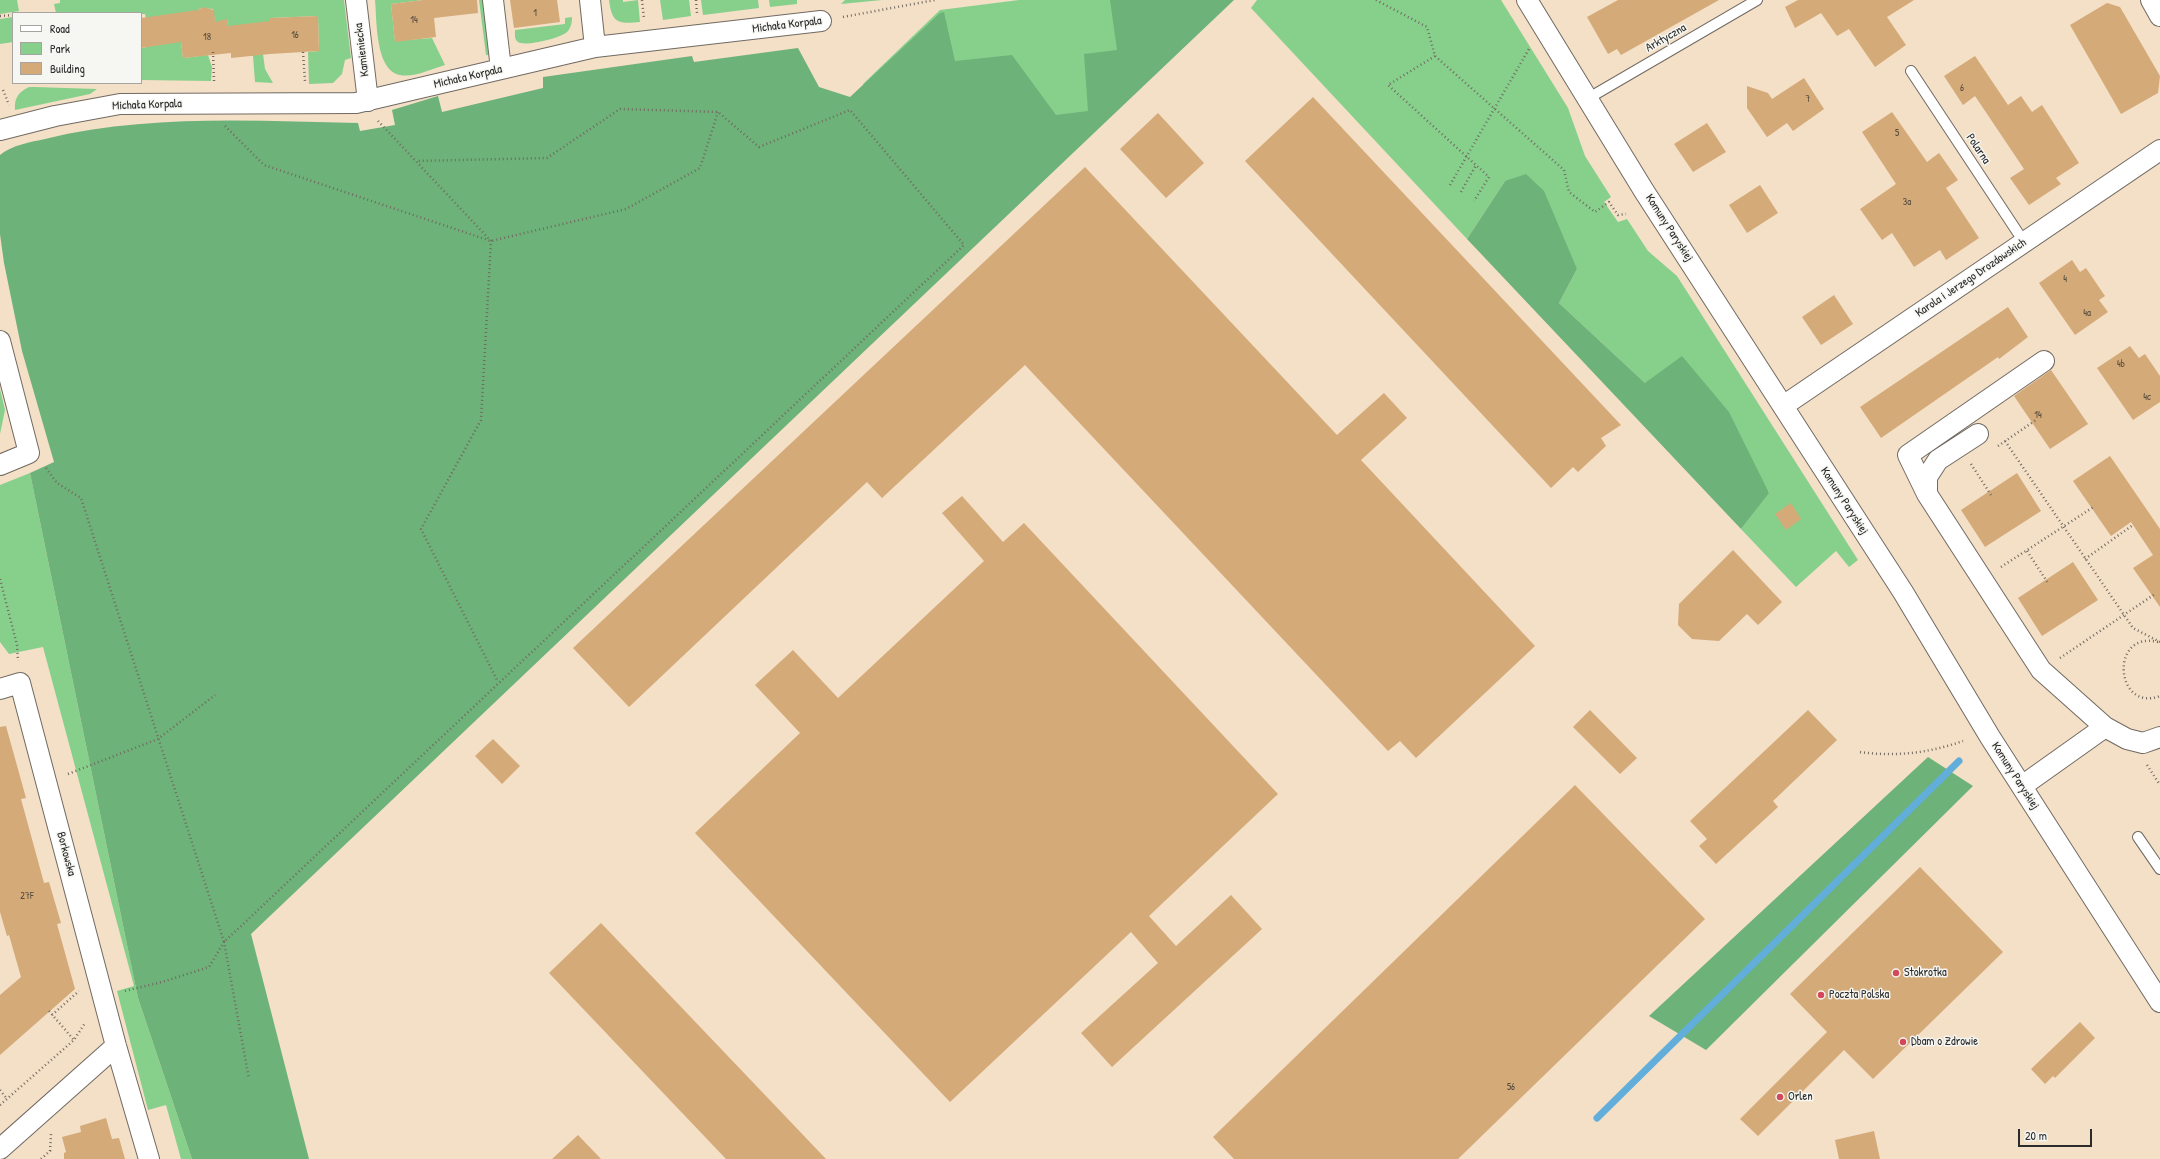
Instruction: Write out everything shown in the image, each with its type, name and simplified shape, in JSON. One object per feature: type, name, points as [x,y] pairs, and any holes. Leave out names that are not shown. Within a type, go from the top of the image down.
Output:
[{"type":"street","name":"Kamieniecka","points":[[356,0],[372,110]]},
{"type":"street","points":[[493,0],[501,69]]},
{"type":"street","points":[[590,0],[595,46]]},
{"type":"street","name":"Komuny Paryskiej","points":[[1527,0],[1587,99],[1782,406],[1903,592],[2022,786],[2160,1002]]},
{"type":"street","points":[[2151,0],[2160,16]]},
{"type":"street","name":"Michała Korpala","points":[[0,130],[55,116],[120,104],[344,103],[372,110],[501,69],[595,46],[821,21]]},
{"type":"street","name":"Karola i Jerzego Drozdowskich","points":[[1782,406],[2160,150]]},
{"type":"street","points":[[0,341],[29,453],[0,465]]},
{"type":"street","points":[[2044,361],[1908,454],[1927,494],[2041,670],[2105,727],[2127,739],[2143,743],[2160,737]]},
{"type":"street","points":[[1927,494],[1927,477],[1938,460],[1978,434]]},
{"type":"street","points":[[0,689],[20,683]]},
{"type":"street","name":"Borkowska","points":[[20,683],[116,1046],[149,1159]]},
{"type":"street","points":[[2022,786],[2105,727]]},
{"type":"street","points":[[0,1149],[116,1046]]},
{"type":"lane","name":"Arktyczna","points":[[1587,99],[1757,0]]},
{"type":"lane","name":"Polarna","points":[[1911,71],[2024,242]]},
{"type":"lane","points":[[2138,837],[2160,869]]},
{"type":"path","points":[[642,0],[644,22]]},
{"type":"path","points":[[696,0],[697,16]]},
{"type":"path","name":"Michała Korpala","points":[[821,21],[935,0]]},
{"type":"path","points":[[1376,0],[1426,27],[1435,56],[1564,170],[1570,192],[1595,212],[1610,202],[1618,215],[1626,214]]},
{"type":"path","points":[[0,16],[12,15]]},
{"type":"path","points":[[1450,185],[1533,42]]},
{"type":"path","points":[[213,52],[214,86]]},
{"type":"path","points":[[303,52],[305,87]]},
{"type":"path","points":[[1435,56],[1388,85],[1489,177],[1474,201]]},
{"type":"path","points":[[103,996],[162,982],[209,967],[224,942],[498,682],[964,245],[850,110],[759,147],[718,112],[620,109],[547,158],[417,161]]},
{"type":"path","points":[[372,110],[491,241],[481,420],[421,529],[498,682]]},
{"type":"path","points":[[222,123],[264,165],[491,241],[626,209],[700,168],[718,112]]},
{"type":"path","points":[[1461,192],[1476,165]]},
{"type":"path","points":[[2005,441],[2133,628],[2160,642]]},
{"type":"path","points":[[43,463],[57,483],[80,498],[224,942],[250,1079]]},
{"type":"path","points":[[1971,464],[1991,495]]},
{"type":"path","points":[[1981,579],[2064,528],[2095,506]]},
{"type":"path","points":[[2085,559],[2133,525]]},
{"type":"path","points":[[2027,551],[2048,583]]},
{"type":"path","points":[[0,580],[17,645],[20,683]]},
{"type":"path","points":[[2041,670],[2155,594]]},
{"type":"path","points":[[2160,642],[2147,641],[2130,649],[2123,666],[2123,675],[2131,690],[2139,695],[2148,697],[2160,696]]},
{"type":"path","points":[[46,782],[158,739],[215,695]]},
{"type":"path","points":[[1860,752],[1884,755],[1913,753],[1943,748],[1963,741]]},
{"type":"path","points":[[52,1015],[81,990],[79,985]]},
{"type":"path","points":[[49,1011],[74,1040]]},
{"type":"path","points":[[0,1105],[74,1040],[83,1028],[87,1018]]},
{"type":"path","points":[[0,1090],[7,1099]]},
{"type":"path","points":[[41,1159],[50,1151],[51,1128]]},
{"type":"green space","points":[[0,0],[17,0],[19,11],[0,14]]},
{"type":"green space","points":[[60,0],[344,0],[351,58],[345,60],[342,74],[333,83],[309,84],[308,52],[319,51],[318,16],[270,18],[272,53],[263,54],[265,69],[273,83],[255,82],[253,56],[228,26],[227,20],[215,23],[213,9],[201,8],[198,10],[181,42],[183,58],[208,55],[212,67],[211,81],[142,80],[142,48],[151,46],[145,14],[142,14],[142,12],[56,12],[54,4],[60,3]]},
{"type":"green space","points":[[375,0],[423,0],[391,4],[395,41],[432,38],[445,65],[422,73],[405,76],[392,71],[386,64],[379,43]]},
{"type":"green space","points":[[479,0],[484,0],[489,55],[486,55]]},
{"type":"green space","points":[[609,0],[623,0],[623,2],[638,0],[640,22],[627,23],[618,21],[612,14]]},
{"type":"green space","points":[[660,0],[689,0],[691,16],[663,20]]},
{"type":"green space","points":[[701,0],[758,0],[759,8],[703,15]]},
{"type":"green space","points":[[769,0],[797,0],[797,4],[770,7]]},
{"type":"green space","points":[[845,0],[882,0],[841,4]]},
{"type":"green space","points":[[1019,0],[1117,0],[1148,76],[973,241],[863,84],[940,10]]},
{"type":"green space","points":[[1110,0],[1234,0],[251,934],[309,1159],[192,1159],[138,998],[30,473],[54,462],[22,351],[4,263],[0,234],[0,155],[22,144],[34,141],[83,131],[161,122],[240,121],[358,123],[360,131],[395,125],[392,110],[438,96],[442,112],[543,88],[543,77],[692,56],[694,62],[798,48],[819,87],[850,97],[940,13],[944,12],[955,61],[1012,55],[1056,115],[1088,111],[1084,54],[1117,50]]},
{"type":"green space","points":[[1257,0],[1501,0],[1568,108],[1585,156],[1611,197],[1604,202],[1618,222],[1627,219],[1648,251],[1677,276],[1858,560],[1849,567],[1836,551],[1796,587],[1741,529],[1769,492],[1645,383],[1559,303],[1577,269],[1505,181],[1467,239],[1251,8]]},
{"type":"green space","points":[[12,17],[12,42],[0,44],[0,19]]},
{"type":"green space","points":[[572,17],[571,25],[567,32],[558,37],[535,43],[522,43],[518,42],[516,39],[515,30],[565,24],[565,18]]},
{"type":"green space","points":[[29,87],[97,89],[90,94],[15,110],[15,102],[19,94]]},
{"type":"green space","points":[[1526,174],[1544,191],[1577,269],[1559,303],[1645,383],[1682,356],[1729,412],[1769,493],[1741,529],[1467,239],[1505,181]]},
{"type":"green space","points":[[0,389],[5,410],[0,434]]},
{"type":"green space","points":[[30,473],[138,998],[192,1159],[181,1159],[166,1105],[148,1110],[117,991],[134,986],[43,647],[9,654],[0,642],[0,485]]},
{"type":"green space","points":[[1928,757],[1973,786],[1706,1050],[1649,1016]]},
{"type":"building","points":[[423,0],[477,0],[478,13],[434,18],[436,37],[395,42],[391,4]]},
{"type":"building","points":[[510,0],[557,0],[560,22],[514,28]]},
{"type":"building","points":[[1618,0],[1719,0],[1621,55],[1617,49],[1608,54],[1587,17]]},
{"type":"building","points":[[1798,0],[1914,0],[1887,17],[1906,45],[1875,67],[1849,29],[1837,36],[1821,13],[1795,28],[1785,7]]},
{"type":"building","points":[[2107,3],[2120,7],[2160,76],[2158,93],[2121,114],[2070,25]]},
{"type":"building","points":[[203,7],[214,10],[215,22],[227,19],[228,26],[270,21],[270,18],[318,16],[319,51],[231,58],[231,53],[183,58],[181,42],[142,48],[142,18],[198,10]]},
{"type":"building","points":[[1975,56],[2008,105],[2021,96],[2032,112],[2042,105],[2079,163],[2056,178],[2061,184],[2029,205],[2010,178],[2024,169],[1975,96],[1963,105],[1944,76]]},
{"type":"building","points":[[1804,78],[1824,109],[1793,131],[1787,123],[1767,137],[1747,108],[1747,86],[1768,93],[1772,99]]},
{"type":"building","points":[[1313,97],[1621,425],[1601,438],[1606,446],[1578,472],[1573,467],[1551,488],[1245,161]]},
{"type":"building","points":[[1892,112],[1927,162],[1939,153],[1958,180],[1946,188],[1979,238],[1946,260],[1940,250],[1914,267],[1892,233],[1882,240],[1860,209],[1896,184],[1862,132]]},
{"type":"building","points":[[1158,113],[1204,163],[1166,198],[1120,149]]},
{"type":"building","points":[[1707,123],[1726,152],[1693,172],[1674,144]]},
{"type":"building","points":[[1085,167],[1337,435],[1384,393],[1407,418],[1361,460],[1535,646],[1416,758],[1400,741],[1388,751],[1025,365],[882,498],[867,482],[629,707],[573,648]]},
{"type":"building","points":[[1760,185],[1778,213],[1747,233],[1729,205]]},
{"type":"building","points":[[2072,260],[2080,272],[2086,268],[2105,296],[2099,300],[2108,312],[2075,335],[2039,283]]},
{"type":"building","points":[[1834,295],[1853,324],[1821,345],[1802,317]]},
{"type":"building","points":[[2008,307],[2028,337],[1999,359],[1998,357],[1881,438],[1860,407]]},
{"type":"building","points":[[2130,346],[2139,358],[2145,354],[2160,376],[2160,402],[2133,420],[2097,368]]},
{"type":"building","points":[[2051,370],[2088,424],[2050,449],[2014,396]]},
{"type":"building","points":[[2110,456],[2160,529],[2160,607],[2133,568],[2153,555],[2131,522],[2111,536],[2073,481]]},
{"type":"building","points":[[2017,473],[2041,511],[1985,547],[1961,510]]},
{"type":"building","points":[[962,496],[1003,542],[1024,523],[1278,794],[1149,916],[1176,946],[1231,895],[1262,929],[1112,1067],[1081,1033],[1158,963],[1131,932],[950,1102],[695,833],[800,733],[755,685],[793,650],[838,698],[984,561],[942,513]]},
{"type":"building","points":[[1791,503],[1801,519],[1786,530],[1775,514]]},
{"type":"building","points":[[1733,550],[1782,602],[1758,625],[1747,614],[1719,641],[1692,639],[1678,625],[1679,604]]},
{"type":"building","points":[[2073,562],[2098,600],[2042,636],[2018,598]]},
{"type":"building","points":[[1590,710],[1637,758],[1620,774],[1573,727]]},
{"type":"building","points":[[1808,710],[1837,740],[1773,801],[1778,807],[1716,864],[1699,846],[1707,839],[1690,821]]},
{"type":"building","points":[[6,726],[26,798],[21,799],[44,883],[49,882],[61,923],[57,924],[75,989],[0,1055],[0,995],[21,977],[9,935],[7,936],[0,912],[0,727]]},
{"type":"building","points":[[493,739],[520,766],[502,784],[475,756]]},
{"type":"building","points":[[1575,785],[1705,919],[1458,1159],[1234,1159],[1213,1137]]},
{"type":"building","name":"Stokrotka","points":[[1920,867],[2003,952],[1873,1079],[1844,1050],[1758,1136],[1740,1119],[1827,1032],[1790,994]]},
{"type":"building","points":[[601,923],[826,1159],[726,1159],[549,973]]},
{"type":"building","points":[[2080,1022],[2095,1038],[2055,1078],[2053,1076],[2045,1084],[2031,1069]]},
{"type":"building","points":[[106,1118],[112,1139],[119,1138],[125,1159],[64,1159],[64,1153],[66,1152],[62,1137],[81,1132],[80,1126]]},
{"type":"building","points":[[1874,1131],[1880,1159],[1839,1159],[1835,1140]]},
{"type":"building","points":[[578,1135],[601,1159],[552,1159]]},
{"type":"waterway","points":[[1597,1118],[1959,761]]},
{"type":"place","name":"Stokrotka","points":[[1896,973]]},
{"type":"place","name":"Poczta Polska","points":[[1821,995]]},
{"type":"place","name":"Dbam o Zdrowie","points":[[1903,1042]]},
{"type":"place","name":"Orlen","points":[[1780,1097]]}]
